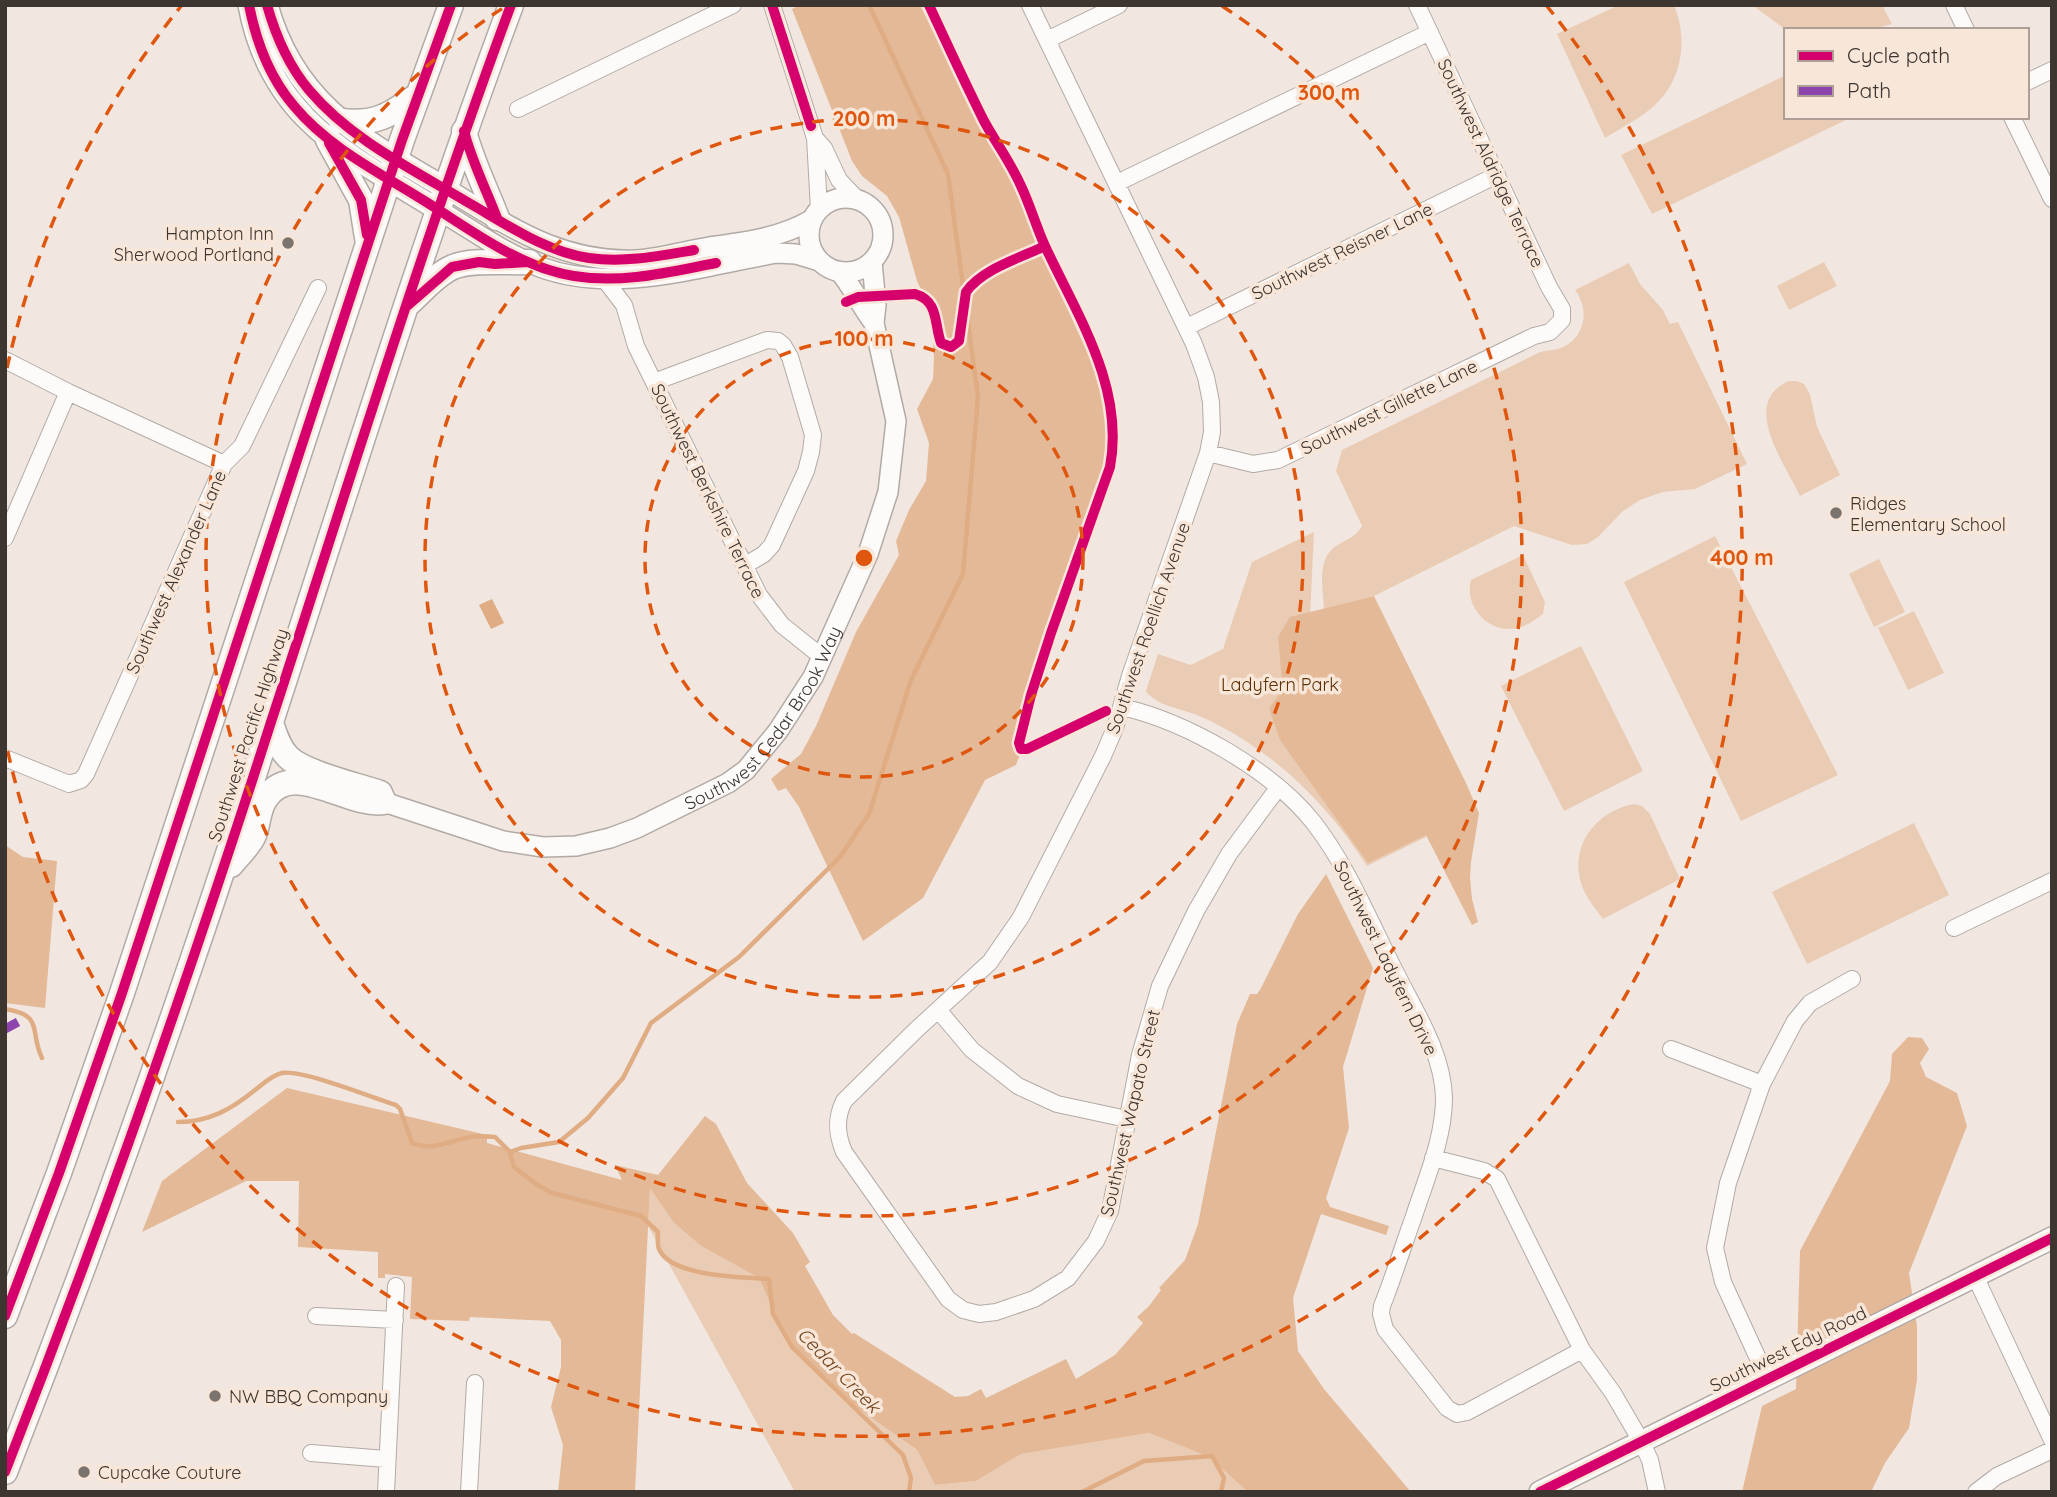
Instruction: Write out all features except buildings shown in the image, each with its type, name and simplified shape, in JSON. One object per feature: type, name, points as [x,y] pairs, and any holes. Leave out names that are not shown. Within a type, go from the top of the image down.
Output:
[{"type":"highway","points":[[5,1316],[59,1173],[126,980],[392,169],[451,5]]},
{"type":"highway","name":"Southwest Pacific Highway","points":[[5,1472],[123,1158],[271,723],[441,199],[511,5]]},
{"type":"highway","points":[[367,244],[366,218],[361,200],[334,130],[380,120],[418,96]]},
{"type":"highway","points":[[464,131],[497,218]]},
{"type":"highway","points":[[407,306],[453,267],[479,262],[529,262]]},
{"type":"highway","points":[[218,882],[254,836],[257,818],[266,797],[283,784],[308,783],[372,804],[384,802],[380,793],[306,768],[290,759],[277,741],[271,723]]},
{"type":"main road","points":[[249,5],[257,39],[279,85],[293,105],[441,199]]},
{"type":"main road","points":[[267,5],[275,33],[293,69],[334,130]]},
{"type":"main road","name":"Southwest Edy Road","points":[[1540,1492],[2052,1238]]},
{"type":"street","points":[[518,109],[733,5]]},
{"type":"street","name":"Southwest Cedar Brook Way","points":[[772,5],[815,138],[820,194],[809,242],[819,261],[840,272],[874,323]]},
{"type":"street","name":"Southwest Roellich Avenue","points":[[979,1314],[962,1310],[948,1299],[849,1161],[837,1130],[840,1109],[844,1101],[916,1030],[990,962],[1021,917],[1104,756],[1208,453],[1212,432],[1211,402],[1206,377],[1187,327],[1030,5]]},
{"type":"street","points":[[1047,40],[1119,5]]},
{"type":"street","name":"Southwest Aldridge Terrace","points":[[1417,5],[1562,309],[1562,320]]},
{"type":"street","points":[[1954,5],[1965,28]]},
{"type":"street","points":[[1117,183],[1430,32]]},
{"type":"street","points":[[2029,81],[2052,70]]},
{"type":"street","points":[[2013,119],[2052,200]]},
{"type":"street","name":"Southwest Cedar Brook Way","points":[[384,802],[515,844],[564,846],[610,838],[718,789],[746,770],[778,731],[813,677],[867,554],[888,492],[895,421],[874,323],[876,305],[872,262],[879,253],[884,232],[876,211],[857,199],[839,180],[824,148],[815,138]]},
{"type":"street","name":"Southwest Reisner Lane","points":[[1187,327],[1497,175]]},
{"type":"street","points":[[441,199],[497,218],[544,244],[573,255],[625,260],[655,258],[765,239],[797,228],[841,197],[857,199]]},
{"type":"street","points":[[441,199],[502,249],[529,262],[565,274],[605,280],[640,278],[777,253],[796,254],[819,261]]},
{"type":"street","points":[[840,272],[851,272],[872,262]]},
{"type":"street","points":[[624,305],[640,278]]},
{"type":"street","name":"Southwest Berkshire Terrace","points":[[605,280],[624,305],[632,335],[759,596],[774,617],[822,657]]},
{"type":"street","name":"Southwest Alexander Lane","points":[[5,758],[59,781],[75,784],[86,774],[224,464],[242,446],[318,288]]},
{"type":"street","name":"Southwest Gillette Lane","points":[[1208,453],[1253,464],[1278,460],[1534,336],[1550,332],[1562,320]]},
{"type":"street","points":[[654,382],[767,340],[778,341],[787,351],[811,427],[811,452],[806,471],[772,545],[764,554],[744,566]]},
{"type":"street","points":[[5,360],[224,464]]},
{"type":"street","points":[[5,538],[68,392]]},
{"type":"street","name":"Southwest Ladyfern Drive","points":[[1122,707],[1195,733],[1257,771],[1300,807],[1328,842],[1431,1043],[1442,1078],[1444,1097],[1440,1134],[1381,1314],[1385,1329],[1447,1408],[1457,1414],[1467,1412],[1582,1350]]},
{"type":"street","name":"Southwest Wapato Street","points":[[979,1314],[996,1312],[1034,1299],[1068,1278],[1088,1250],[1110,1211],[1140,1055],[1160,986],[1196,911],[1229,855],[1278,788]]},
{"type":"street","points":[[1954,928],[2052,881]]},
{"type":"street","points":[[1767,1378],[1723,1282],[1715,1248],[1728,1183],[1762,1084],[1795,1021],[1804,1008],[1852,979]]},
{"type":"street","points":[[939,1011],[972,1050],[1018,1086],[1057,1104],[1127,1119]]},
{"type":"street","points":[[1671,1049],[1762,1084]]},
{"type":"street","points":[[1433,1158],[1484,1171],[1497,1179],[1582,1350],[1613,1393],[1641,1441],[1650,1460],[1657,1492]]},
{"type":"street","points":[[1975,1276],[2052,1440]]},
{"type":"street","points":[[386,1492],[396,1286]]},
{"type":"street","points":[[316,1316],[394,1320]]},
{"type":"street","points":[[469,1492],[475,1383]]},
{"type":"street","points":[[1976,1492],[1997,1476],[2052,1450]]},
{"type":"street","points":[[311,1453],[386,1460]]},
{"type":"green space","points":[[1619,5],[1674,5],[1682,45],[1677,71],[1664,95],[1637,119],[1605,138],[1557,34]]},
{"type":"green space","points":[[1752,5],[1882,5],[1892,24],[1877,28],[1784,29]]},
{"type":"green space","points":[[1784,76],[1784,119],[1848,119],[1652,214],[1621,155]]},
{"type":"green space","points":[[1824,262],[1837,286],[1789,310],[1777,286]]},
{"type":"green space","points":[[1629,263],[1640,284],[1663,310],[1670,324],[1678,322],[1747,464],[1695,489],[1663,492],[1640,500],[1623,511],[1598,537],[1587,544],[1572,545],[1514,526],[1374,596],[1324,609],[1322,575],[1326,559],[1336,546],[1354,535],[1362,526],[1336,471],[1342,450],[1540,352],[1567,345],[1574,340],[1582,326],[1582,304],[1575,290]]},
{"type":"green space","points":[[1789,381],[1804,384],[1810,394],[1817,427],[1840,475],[1800,496],[1777,451],[1767,418],[1768,403],[1775,391]]},
{"type":"green space","name":"Ladyfern Park","points":[[1314,532],[1310,618],[1428,836],[1367,866],[1328,813],[1298,782],[1265,754],[1230,731],[1199,716],[1163,704],[1146,691],[1158,654],[1191,665],[1223,649],[1252,562]]},
{"type":"green space","points":[[1715,536],[1838,775],[1741,821],[1624,582]]},
{"type":"green space","points":[[1523,555],[1545,602],[1543,614],[1529,624],[1512,629],[1494,626],[1479,615],[1474,607],[1471,580]]},
{"type":"green space","points":[[1879,559],[1905,612],[1874,627],[1849,574]]},
{"type":"green space","points":[[1914,611],[1944,673],[1908,690],[1878,628]]},
{"type":"green space","points":[[1581,646],[1643,771],[1564,811],[1501,686]]},
{"type":"green space","points":[[1634,804],[1642,806],[1650,814],[1680,879],[1603,919],[1582,886],[1579,858],[1582,845],[1588,833],[1607,814]]},
{"type":"green space","points":[[1914,823],[1949,895],[1807,964],[1772,892]]},
{"type":"green space","points":[[650,1187],[674,1223],[701,1246],[759,1278],[787,1342],[846,1400],[917,1450],[935,1485],[976,1481],[1021,1454],[1149,1433],[1209,1457],[1248,1492],[795,1492],[648,1226]]},
{"type":"shaded area","points":[[800,5],[920,5],[973,111],[1011,177],[1100,380],[1108,450],[1104,471],[1051,616],[1014,745],[1016,751],[1021,752],[1016,765],[985,780],[923,898],[863,941],[799,807],[786,788],[778,791],[771,779],[801,754],[816,726],[856,632],[899,555],[896,541],[909,510],[926,481],[929,443],[917,409],[933,379],[931,310],[917,281],[899,217],[887,196],[862,176],[852,161],[792,9]]},
{"type":"shaded area","points":[[1374,596],[1479,813],[1470,878],[1478,922],[1472,925],[1426,835],[1368,863],[1280,740],[1269,708],[1283,690],[1278,637],[1290,617]]},
{"type":"shaded area","points":[[492,599],[504,623],[491,629],[479,605]]},
{"type":"shaded area","points":[[5,845],[23,857],[57,861],[45,1008],[5,1003]]},
{"type":"shaded area","points":[[1326,874],[1373,968],[1343,1067],[1349,1128],[1326,1198],[1330,1207],[1389,1226],[1386,1235],[1321,1214],[1293,1298],[1298,1351],[1324,1389],[1411,1492],[1248,1492],[1209,1457],[1149,1433],[1021,1454],[976,1481],[935,1485],[917,1450],[846,1400],[787,1342],[759,1278],[701,1246],[674,1223],[650,1188],[635,1492],[558,1492],[563,1445],[551,1407],[561,1367],[561,1340],[550,1321],[470,1317],[469,1321],[410,1319],[412,1277],[385,1274],[385,1278],[378,1278],[378,1252],[298,1247],[299,1181],[246,1181],[142,1232],[162,1181],[287,1088],[487,1135],[487,1143],[622,1180],[615,1165],[658,1175],[705,1116],[716,1124],[747,1183],[793,1233],[810,1262],[805,1266],[833,1315],[852,1334],[955,1397],[968,1396],[981,1389],[986,1398],[1066,1359],[1076,1379],[1115,1355],[1143,1323],[1137,1317],[1185,1260],[1198,1224],[1237,1024],[1250,994],[1257,994],[1261,988],[1298,914]]},
{"type":"shaded area","points":[[1908,1037],[1922,1038],[1929,1049],[1920,1063],[1926,1077],[1957,1093],[1967,1126],[1909,1273],[1917,1326],[1917,1380],[1909,1428],[1885,1463],[1871,1492],[1742,1492],[1762,1406],[1796,1389],[1800,1251],[1890,1081],[1892,1054]]},
{"type":"waterway","points":[[510,1152],[559,1142],[588,1118],[623,1078],[651,1023],[739,957],[840,857],[869,814],[911,680],[963,574],[978,397],[948,174],[869,5]]},
{"type":"waterway","name":"Cedar Creek","points":[[5,1009],[18,1012],[31,1020],[42,1058]]},
{"type":"waterway","name":"Cedar Creek","points":[[178,1122],[200,1120],[220,1113],[275,1076],[292,1073],[396,1105],[400,1109],[412,1143],[420,1146],[445,1144],[478,1136],[495,1137],[510,1152],[514,1167],[552,1193],[641,1216],[658,1232],[659,1249],[677,1265],[708,1274],[769,1279],[773,1314],[792,1347],[903,1455],[911,1478],[909,1492]]},
{"type":"waterway","name":"Cedar Creek","points":[[1082,1492],[1144,1461],[1212,1456],[1224,1478],[1221,1492]]},
{"type":"marked path","points":[[5,1029],[18,1022]]},
{"type":"cycle path","points":[[249,5],[260,45],[271,71],[285,95],[307,121],[354,158],[495,246],[553,271],[592,278],[646,276],[716,263]]},
{"type":"cycle path","points":[[267,5],[289,61],[309,90],[326,108],[384,153],[512,228],[557,250],[589,258],[629,259],[694,250]]},
{"type":"cycle path","points":[[5,1316],[122,993],[402,140],[451,5]]},
{"type":"cycle path","points":[[5,1472],[76,1286],[177,1005],[417,273],[511,5]]},
{"type":"cycle path","points":[[772,5],[811,126]]},
{"type":"cycle path","points":[[929,5],[984,121],[1013,169],[1045,246],[1084,325],[1095,352],[1111,408],[1113,437],[1110,467],[1031,695],[1019,743],[1021,749],[1027,749],[1106,711]]},
{"type":"cycle path","points":[[464,131],[497,218]]},
{"type":"cycle path","points":[[329,143],[361,200],[367,235]]},
{"type":"cycle path","points":[[846,302],[858,297],[915,294],[923,297],[932,308],[941,343],[951,347],[959,341],[966,292],[973,284],[1002,265],[1045,246]]},
{"type":"cycle path","points":[[407,306],[452,267],[479,262],[528,262]]},
{"type":"cycle path","points":[[1540,1492],[2052,1238]]},
{"type":"place","name":"Hampton Inn Sherwood Portland","points":[[288,243]]},
{"type":"place","name":"Ridges Elementary School","points":[[1836,513]]},
{"type":"place","name":"NW BBQ Company","points":[[215,1396]]},
{"type":"place","name":"Cupcake Couture","points":[[84,1472]]}]
